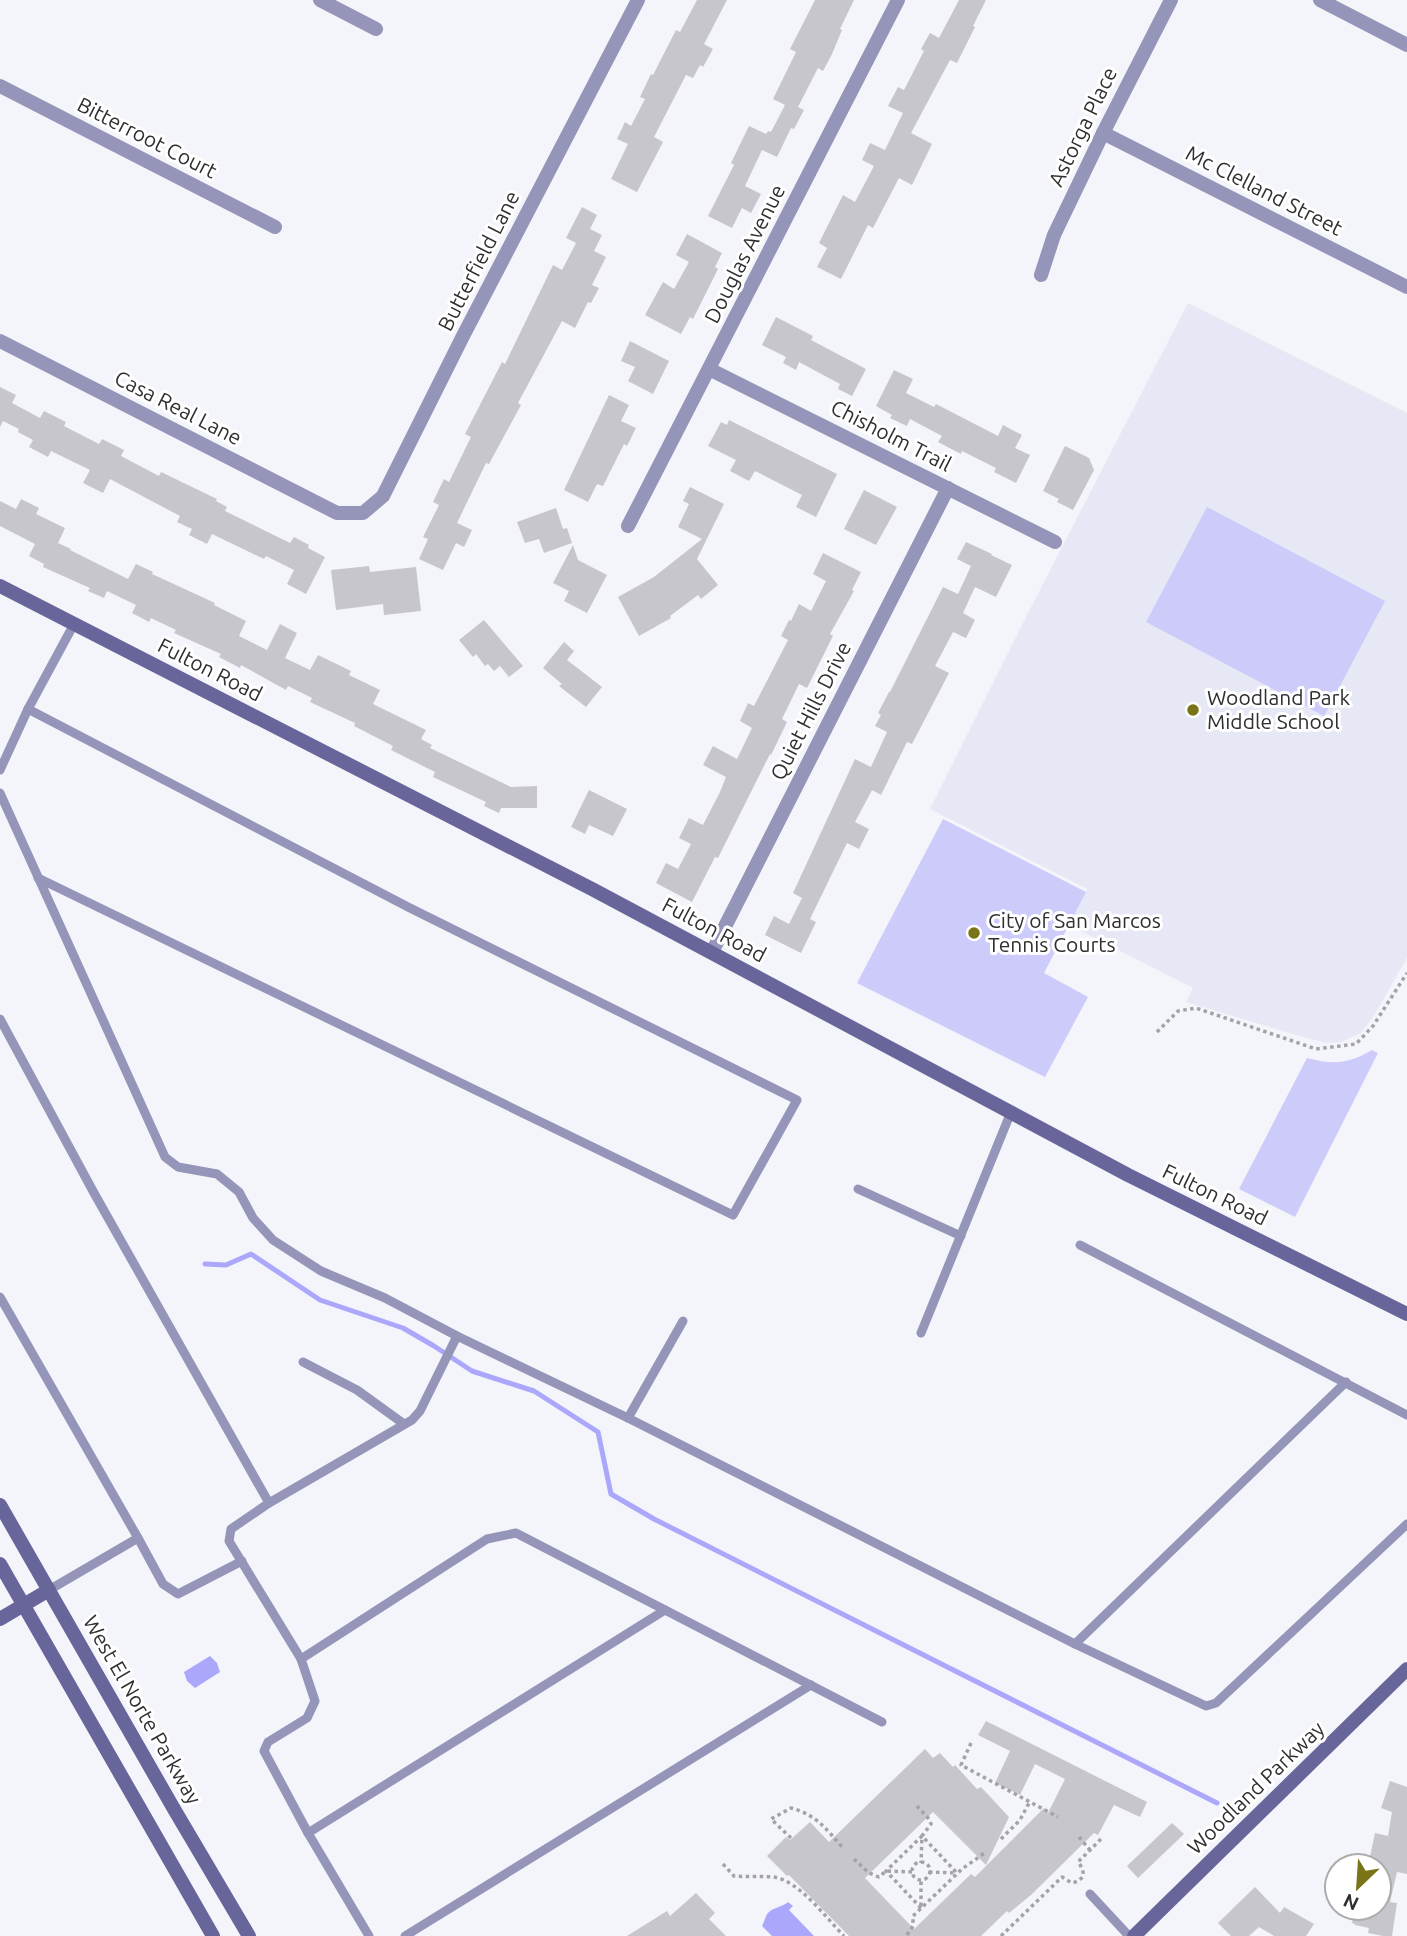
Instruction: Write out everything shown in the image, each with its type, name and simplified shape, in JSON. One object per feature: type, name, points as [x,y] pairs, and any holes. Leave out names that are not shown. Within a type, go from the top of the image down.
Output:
[{"type":"street","points":[[320,0],[376,29]]},
{"type":"street","name":"Butterfield Lane","points":[[337,513],[363,513],[383,496],[638,0]]},
{"type":"street","name":"Douglas Avenue","points":[[628,526],[898,0]]},
{"type":"street","name":"Astorga Place","points":[[1041,275],[1054,235],[1171,0]]},
{"type":"street","points":[[1320,0],[1407,45]]},
{"type":"street","name":"Bitterroot Court","points":[[0,86],[275,228]]},
{"type":"street","name":"Mc Clelland Street","points":[[1103,133],[1407,287]]},
{"type":"street","name":"Casa Real Lane","points":[[0,341],[337,513]]},
{"type":"street","name":"Chisholm Trail","points":[[709,369],[1055,542]]},
{"type":"street","name":"Quiet Hills Drive","points":[[712,952],[948,488]]},
{"type":"street","name":"Fulton Road","points":[[0,586],[582,884],[1128,1175],[1407,1314]]},
{"type":"street","name":"West El Norte Parkway","points":[[0,1505],[249,1936]]},
{"type":"street","points":[[0,1564],[213,1936]]},
{"type":"street","points":[[0,1619],[49,1590]]},
{"type":"street","name":"Woodland Parkway","points":[[1132,1936],[1407,1669]]},
{"type":"lane","points":[[0,770],[28,709],[74,624]]},
{"type":"lane","points":[[28,709],[410,908],[797,1100],[733,1215],[38,878]]},
{"type":"lane","points":[[0,793],[165,1157],[178,1167],[217,1174],[239,1192],[253,1218],[273,1240],[321,1271],[385,1298],[1075,1644],[1206,1706],[1216,1703],[1407,1524]]},
{"type":"lane","points":[[0,1019],[94,1193],[269,1503]]},
{"type":"lane","points":[[922,1333],[1012,1112]]},
{"type":"lane","points":[[858,1189],[961,1236]]},
{"type":"lane","points":[[1080,1245],[1407,1415]]},
{"type":"lane","points":[[0,1297],[163,1584],[178,1594],[242,1561]]},
{"type":"lane","points":[[628,1418],[683,1321]]},
{"type":"lane","points":[[369,1936],[308,1833],[264,1751],[268,1742],[307,1718],[315,1701],[301,1659],[229,1541],[231,1529],[269,1503],[412,1420],[420,1411],[457,1336]]},
{"type":"lane","points":[[303,1362],[357,1390],[404,1424]]},
{"type":"lane","points":[[1075,1644],[1346,1382]]},
{"type":"lane","points":[[301,1659],[487,1539],[516,1534],[882,1722]]},
{"type":"lane","points":[[49,1590],[138,1538]]},
{"type":"lane","points":[[308,1833],[665,1610]]},
{"type":"lane","points":[[405,1936],[811,1685]]},
{"type":"lane","points":[[1090,1894],[1132,1936]]},
{"type":"path","points":[[1157,1032],[1178,1011],[1196,1007],[1316,1049],[1356,1044],[1373,1027],[1407,973]]},
{"type":"path","points":[[971,1743],[961,1765],[1058,1817]]},
{"type":"path","points":[[1001,1839],[1020,1820],[1030,1801]]},
{"type":"path","points":[[855,1859],[874,1876],[879,1877],[931,1824],[917,1806]]},
{"type":"path","points":[[792,1838],[771,1819],[791,1808],[817,1819],[843,1848]]},
{"type":"path","points":[[921,1863],[922,1836]]},
{"type":"path","points":[[922,1836],[957,1872]]},
{"type":"path","points":[[1079,1837],[1090,1850]]},
{"type":"path","points":[[1001,1936],[1062,1877],[1072,1883],[1080,1881],[1084,1876],[1078,1862],[1101,1839]]},
{"type":"path","points":[[907,1935],[914,1926],[913,1916],[957,1872],[986,1853]]},
{"type":"path","points":[[912,1872],[915,1865],[921,1863],[928,1866],[927,1877],[921,1880]]},
{"type":"path","points":[[723,1864],[734,1876],[773,1877],[785,1881],[800,1890],[844,1936]]},
{"type":"path","points":[[886,1871],[912,1872]]},
{"type":"path","points":[[886,1871],[921,1908]]},
{"type":"path","points":[[912,1872],[921,1880]]},
{"type":"path","points":[[929,1872],[957,1872]]},
{"type":"path","points":[[921,1880],[921,1908]]},
{"type":"shaded area","name":"Woodland Park Middle School","points":[[1188,303],[1407,413],[1407,958],[1361,1033],[1341,1042],[1328,1043],[1306,1038],[1186,1002],[1193,988],[1069,925],[1087,889],[930,809]]},
{"type":"shaded area","points":[[1207,507],[1385,601],[1324,716],[1146,622]]},
{"type":"shaded area","name":"City of San Marcos Tennis Courts","points":[[943,819],[1086,892],[1044,973],[1088,997],[1045,1077],[857,983]]},
{"type":"shaded area","points":[[1372,1050],[1378,1053],[1295,1217],[1239,1189],[1307,1058],[1341,1062]]},
{"type":"shaded area","points":[[210,1656],[217,1663],[220,1672],[195,1688],[187,1681],[184,1672]]},
{"type":"shaded area","points":[[788,1902],[793,1906],[789,1910],[814,1936],[772,1936],[762,1926],[769,1912]]},
{"type":"building","points":[[697,0],[727,0],[704,44],[713,49],[693,78],[686,75],[654,137],[663,142],[637,192],[611,179],[628,144],[617,139],[625,122],[631,126],[645,99],[640,97],[651,74],[653,75],[676,30],[680,32]]},
{"type":"building","points":[[815,0],[854,0],[832,54],[823,71],[818,68],[798,107],[804,110],[794,129],[791,128],[777,157],[762,150],[745,186],[761,194],[751,213],[742,208],[732,228],[708,216],[734,165],[731,163],[749,126],[766,134],[771,132],[785,105],[773,99],[796,52],[790,49]]},
{"type":"building","points":[[959,0],[986,0],[957,63],[950,60],[911,133],[932,144],[912,185],[899,178],[873,228],[868,225],[841,279],[817,267],[827,248],[819,243],[843,195],[855,202],[874,166],[862,160],[870,143],[885,150],[903,113],[888,106],[898,87],[904,90],[930,33],[939,38]]},
{"type":"building","points":[[582,207],[597,215],[590,229],[602,235],[594,251],[606,257],[592,285],[599,288],[591,303],[588,302],[575,328],[562,321],[518,403],[521,405],[489,464],[486,463],[457,523],[472,530],[464,547],[456,543],[443,570],[419,559],[428,539],[423,537],[439,505],[433,502],[444,479],[449,482],[471,437],[465,434],[502,362],[505,364],[553,265],[562,270],[576,243],[566,238]]},
{"type":"building","points":[[687,234],[722,253],[715,267],[718,269],[693,319],[690,317],[681,334],[645,315],[663,282],[674,289],[689,262],[676,255]]},
{"type":"building","points":[[776,317],[813,336],[811,340],[866,369],[852,396],[838,389],[840,384],[799,362],[796,370],[783,363],[786,357],[762,345]]},
{"type":"building","points":[[630,341],[669,361],[653,394],[628,381],[635,367],[621,361]]},
{"type":"building","points":[[894,370],[913,379],[906,393],[934,407],[936,404],[998,436],[1003,425],[1022,435],[1015,448],[1030,455],[1016,483],[994,472],[996,468],[938,442],[942,436],[910,419],[907,426],[890,418],[892,415],[876,406]]},
{"type":"building","points":[[0,387],[16,395],[12,403],[40,418],[44,411],[66,422],[64,426],[99,444],[102,439],[124,450],[121,456],[159,476],[161,472],[217,499],[216,501],[227,507],[225,511],[290,543],[294,537],[309,545],[308,548],[325,557],[306,594],[287,584],[294,570],[212,534],[207,544],[189,535],[192,529],[177,522],[180,516],[110,479],[103,493],[83,483],[90,470],[51,451],[48,457],[29,447],[33,440],[18,432],[19,429],[3,421],[0,427]]},
{"type":"building","points":[[609,395],[629,405],[621,421],[636,428],[627,446],[624,444],[603,486],[597,484],[588,502],[564,490]]},
{"type":"building","points":[[729,420],[837,474],[816,517],[796,507],[802,495],[755,471],[749,481],[730,471],[736,460],[708,446],[721,422],[727,425]]},
{"type":"building","points":[[1065,446],[1089,458],[1094,470],[1073,510],[1043,491]]},
{"type":"building","points":[[690,487],[724,504],[697,559],[718,585],[701,599],[698,595],[670,616],[671,618],[639,636],[618,597],[654,577],[702,539],[678,527],[689,504],[683,501]]},
{"type":"building","points":[[864,490],[897,507],[876,545],[844,529]]},
{"type":"building","points":[[21,499],[39,508],[36,514],[65,528],[58,543],[128,579],[136,564],[215,603],[214,605],[246,621],[239,636],[267,650],[280,624],[297,633],[285,658],[310,670],[318,655],[351,671],[349,675],[380,690],[373,704],[426,730],[421,739],[432,745],[430,748],[511,787],[537,786],[537,808],[501,808],[499,813],[484,806],[486,802],[433,777],[435,772],[391,750],[393,746],[354,726],[355,723],[310,702],[312,698],[288,686],[286,690],[241,665],[240,668],[219,657],[221,654],[174,633],[176,630],[151,618],[149,622],[132,613],[136,605],[107,591],[104,598],[88,591],[90,588],[43,567],[44,564],[29,556],[35,544],[0,526],[0,501],[16,509]]},
{"type":"building","points":[[556,508],[563,529],[567,528],[572,543],[544,553],[539,539],[525,543],[517,522]]},
{"type":"building","points":[[966,542],[1012,565],[996,597],[975,587],[963,613],[975,620],[966,638],[953,632],[935,666],[949,673],[912,744],[907,742],[881,795],[872,790],[855,822],[869,829],[859,849],[847,843],[810,919],[816,922],[801,953],[765,935],[774,916],[789,924],[802,898],[793,893],[855,759],[871,767],[887,732],[875,726],[881,715],[878,713],[943,587],[958,594],[971,566],[957,559]]},
{"type":"building","points":[[573,545],[578,560],[607,575],[587,613],[564,601],[569,591],[553,583]]},
{"type":"building","points":[[823,553],[861,572],[852,590],[854,591],[830,634],[833,636],[807,688],[799,684],[782,719],[787,722],[771,755],[692,902],[656,883],[666,863],[678,869],[691,844],[679,838],[689,818],[703,825],[720,792],[726,777],[703,765],[713,746],[737,759],[752,728],[740,721],[748,703],[754,706],[788,640],[781,636],[789,620],[791,621],[799,604],[811,611],[826,581],[813,574]]},
{"type":"building","points":[[369,566],[370,572],[416,567],[421,611],[384,615],[383,604],[336,610],[331,570]]},
{"type":"building","points":[[484,620],[523,666],[509,677],[500,666],[494,671],[488,664],[485,666],[476,654],[473,657],[459,640]]},
{"type":"building","points":[[564,642],[574,651],[567,660],[602,687],[586,707],[559,686],[562,684],[543,668]]},
{"type":"building","points":[[589,790],[627,809],[613,836],[589,825],[585,834],[571,827]]},
{"type":"building","points":[[986,1721],[1147,1802],[1140,1817],[1114,1805],[1098,1835],[1094,1833],[1031,1895],[1009,1913],[1007,1911],[981,1936],[849,1936],[767,1856],[786,1837],[790,1840],[810,1822],[829,1842],[925,1749],[933,1758],[940,1753],[977,1789],[981,1787],[1009,1817],[986,1865],[933,1812],[865,1878],[914,1929],[971,1874],[975,1877],[1044,1808],[1048,1813],[1065,1779],[1035,1764],[1020,1795],[995,1783],[1010,1751],[978,1735]]},
{"type":"building","points":[[1390,1781],[1407,1787],[1407,1874],[1397,1872],[1393,1889],[1393,1852],[1371,1852],[1375,1833],[1388,1836],[1392,1812],[1381,1808]]},
{"type":"building","points":[[1172,1823],[1184,1834],[1138,1878],[1127,1866]]},
{"type":"building","points":[[1255,1887],[1280,1913],[1284,1907],[1314,1924],[1306,1936],[1274,1936],[1259,1927],[1249,1936],[1231,1936],[1218,1923]]},
{"type":"building","points":[[696,1893],[715,1913],[709,1919],[726,1936],[627,1936],[667,1911],[670,1916]]},
{"type":"building","points":[[1393,1902],[1397,1903],[1392,1936],[1368,1933],[1369,1928],[1352,1923],[1393,1922]]},
{"type":"waterway","points":[[205,1264],[226,1265],[251,1254],[320,1300],[403,1328],[472,1371],[534,1391],[598,1432],[611,1494],[654,1519],[1217,1803]]},
{"type":"place","name":"Woodland Park Middle School","points":[[1193,710]]},
{"type":"place","name":"City of San Marcos Tennis Courts","points":[[974,933]]}]
